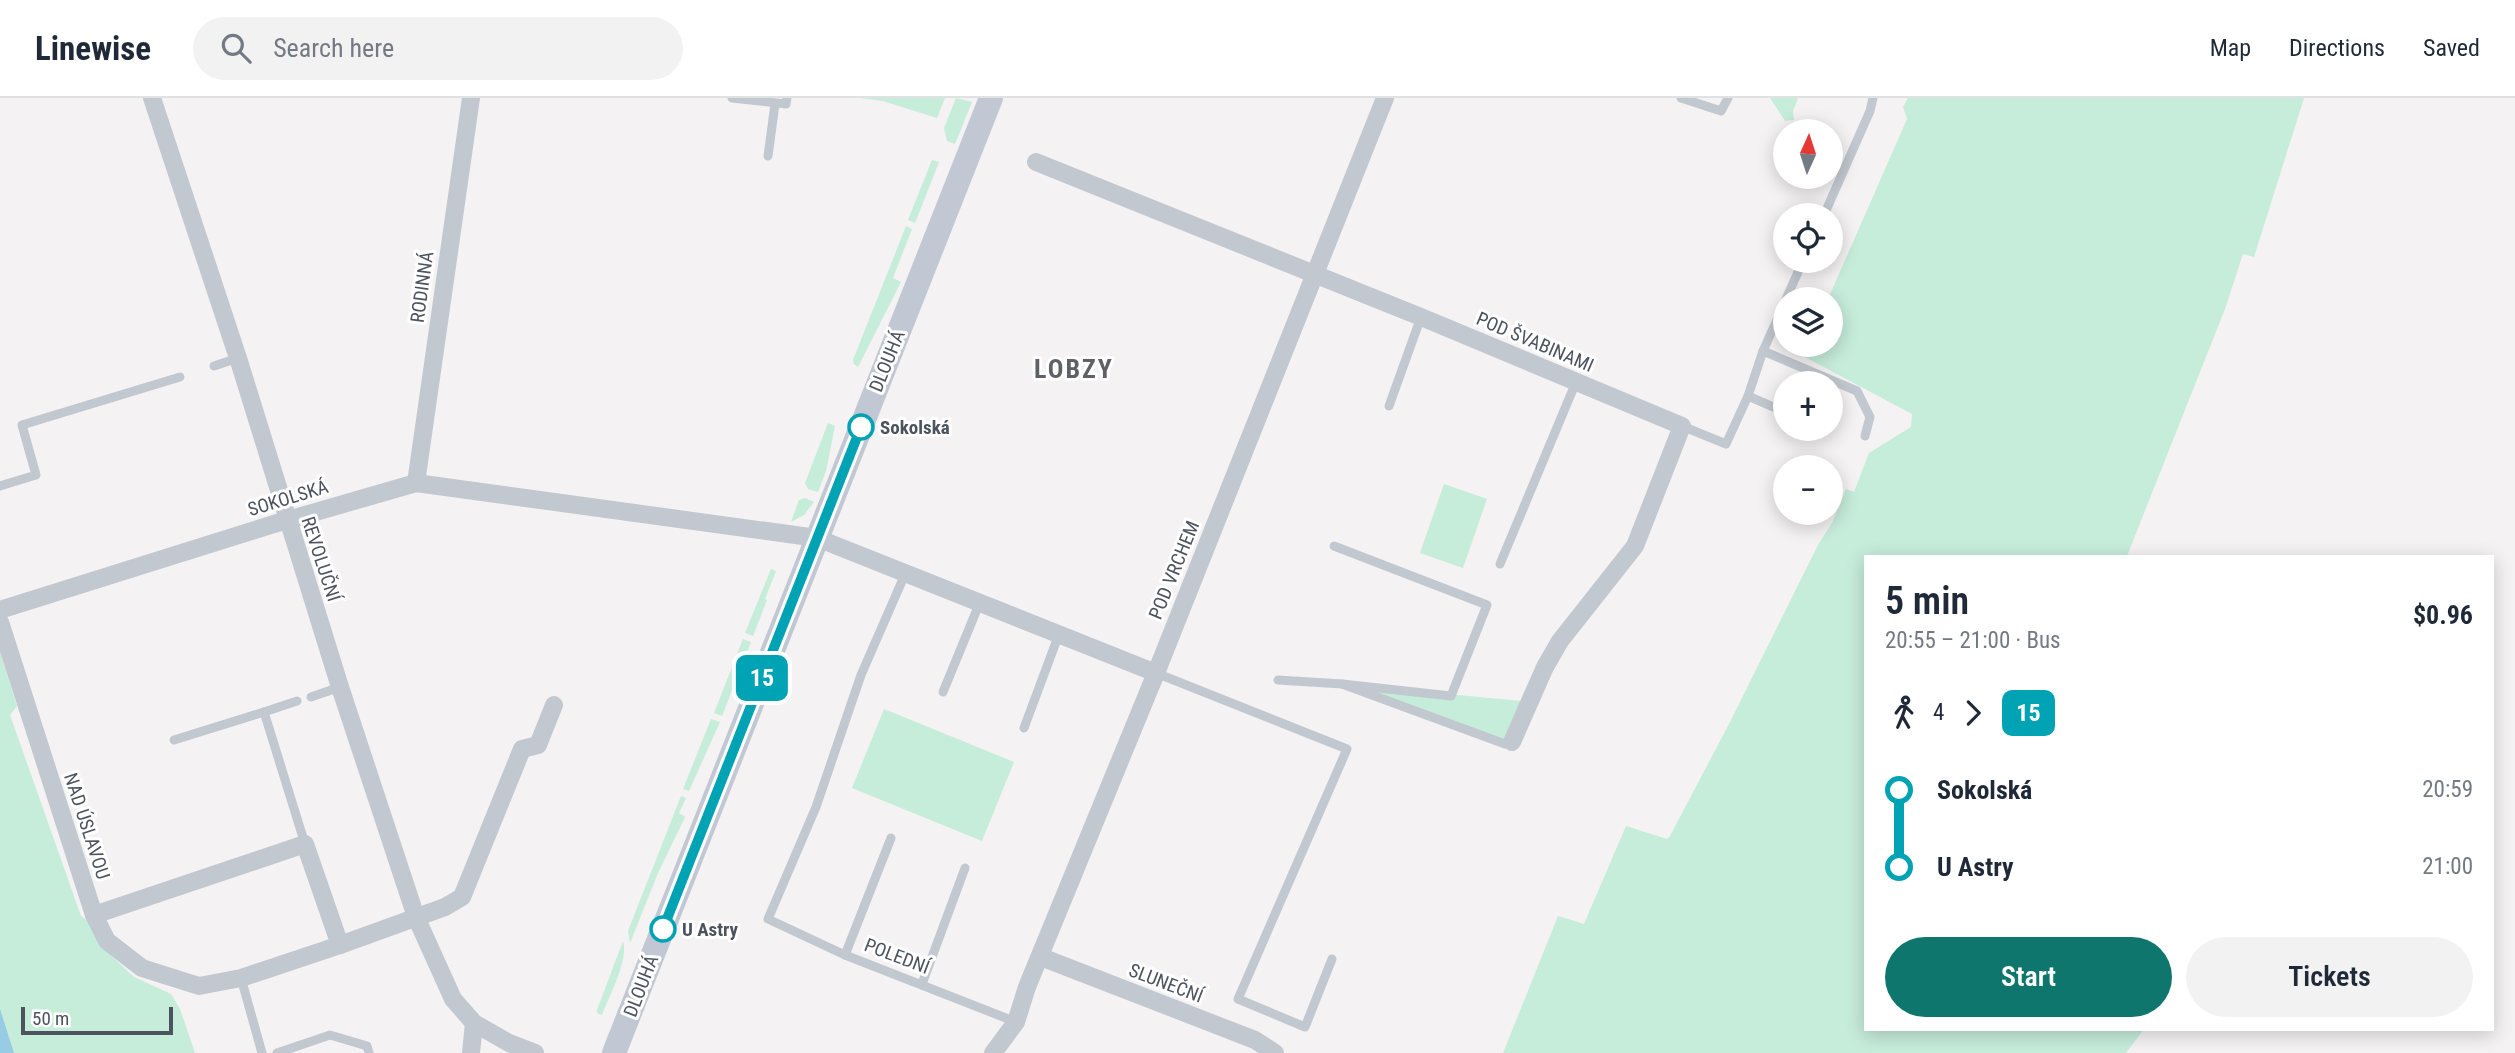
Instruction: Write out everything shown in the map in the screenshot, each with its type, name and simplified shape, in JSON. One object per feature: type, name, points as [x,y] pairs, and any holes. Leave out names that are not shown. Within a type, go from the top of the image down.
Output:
[{"type":"street","name":"REVOLUČNÍ","points":[[152,98],[416,917],[453,999],[474,1023],[509,1043],[535,1053]]},
{"type":"street","name":"RODINNÁ","points":[[416,483],[471,98]]},
{"type":"street","name":"DLOUHÁ","points":[[614,1053],[991,98]]},
{"type":"street","name":"POD VRCHEM","points":[[993,1053],[1016,1022],[1385,98]]},
{"type":"street","name":"POD ŠVABINAMI","points":[[1036,162],[1682,426]]},
{"type":"street","points":[[1512,742],[1545,667],[1560,641],[1635,546],[1682,426]]},
{"type":"street","name":"SOKOLSKÁ","points":[[0,610],[287,520],[416,483],[817,538],[1156,673]]},
{"type":"street","name":"NAD ÚSLAVOU","points":[[0,622],[94,915],[107,941],[142,968],[199,986],[241,978]]},
{"type":"street","points":[[241,978],[445,907],[462,897],[522,750],[538,745],[554,705]]},
{"type":"street","points":[[94,915],[305,844],[340,945]]},
{"type":"street","name":"SLUNEČNÍ","points":[[1041,957],[1255,1040],[1275,1053]]},
{"type":"street","points":[[471,1053],[474,1023]]},
{"type":"lane","points":[[732,98],[775,104],[786,104],[787,98]]},
{"type":"lane","points":[[1681,98],[1721,111],[1728,98]]},
{"type":"lane","points":[[1829,203],[1870,111],[1873,98]]},
{"type":"lane","points":[[768,156],[775,104]]},
{"type":"lane","points":[[1389,406],[1420,317]]},
{"type":"lane","points":[[1682,426],[1726,444],[1748,396],[1773,329]]},
{"type":"lane","points":[[1763,351],[1857,391],[1870,417],[1865,436]]},
{"type":"lane","points":[[214,366],[238,359]]},
{"type":"lane","points":[[0,486],[36,475],[22,425],[180,377]]},
{"type":"lane","points":[[1500,564],[1576,382]]},
{"type":"lane","points":[[1748,396],[1773,407]]},
{"type":"lane","points":[[1279,680],[1451,696],[1487,605],[1334,546]]},
{"type":"lane","name":"POLEDNÍ","points":[[906,572],[861,675],[816,807],[768,919],[845,955],[1016,1022]]},
{"type":"lane","points":[[943,692],[980,602]]},
{"type":"lane","points":[[1024,728],[1059,634]]},
{"type":"lane","points":[[1156,673],[1347,749],[1238,999],[1305,1027],[1332,959]]},
{"type":"lane","points":[[1342,684],[1504,744],[1512,742]]},
{"type":"lane","points":[[311,696],[340,687]]},
{"type":"lane","points":[[174,740],[297,701]]},
{"type":"lane","points":[[264,712],[305,844]]},
{"type":"lane","points":[[845,955],[891,838]]},
{"type":"lane","points":[[922,984],[965,868]]},
{"type":"lane","points":[[241,978],[262,1053]]},
{"type":"lane","points":[[277,1053],[330,1035],[367,1046],[369,1053]]},
{"type":"green space","points":[[860,98],[945,98],[937,118],[883,101]]},
{"type":"green space","points":[[956,98],[972,102],[955,144],[947,141],[944,128]]},
{"type":"green space","points":[[1770,98],[1798,98],[1793,111],[1794,119],[1784,119]]},
{"type":"green space","points":[[1908,98],[2304,98],[2254,257],[2243,254],[2225,309],[2127,555],[1864,555],[1864,1031],[2142,1031],[2126,1053],[1503,1053],[1558,916],[1584,924],[1626,826],[1667,839],[1670,836],[1818,545],[1831,525],[1843,525],[1843,496],[1846,489],[1854,492],[1869,453],[1911,427],[1912,414],[1843,377],[1843,371],[1831,371],[1805,357],[1843,357],[1843,287],[1833,287],[1839,273],[1843,273],[1843,265],[1907,119],[1903,107]]},
{"type":"green space","points":[[932,160],[939,162],[915,223],[908,220]]},
{"type":"green space","points":[[906,226],[912,229],[893,278],[901,282],[858,367],[853,360]]},
{"type":"green space","points":[[828,423],[835,426],[826,471],[818,492],[808,489],[805,483]]},
{"type":"green space","points":[[1444,484],[1487,499],[1463,568],[1420,553]]},
{"type":"green space","points":[[805,498],[814,502],[804,515],[791,522],[799,500]]},
{"type":"green space","points":[[771,569],[776,571],[753,636],[745,633]]},
{"type":"green space","points":[[743,639],[751,642],[722,716],[714,713]]},
{"type":"green space","points":[[0,651],[17,706],[10,715],[81,916],[89,922],[104,949],[134,977],[171,994],[180,1009],[195,1053],[0,1053]]},
{"type":"green space","points":[[1342,684],[1531,702],[1512,742]]},
{"type":"green space","points":[[884,709],[1014,762],[982,841],[852,788]]},
{"type":"green space","points":[[711,719],[720,722],[689,791],[683,789]]},
{"type":"green space","points":[[681,796],[686,798],[679,813],[685,817],[658,873],[630,943],[628,931]]},
{"type":"green space","points":[[623,941],[621,968],[602,1015],[597,1013],[597,1010]]},
{"type":"water","points":[[0,1009],[14,1053],[0,1053]]},
{"type":"bus line","name":"15","points":[[663,929],[861,427]]},
{"type":"place","name":"Sokolská","points":[[861,427]]},
{"type":"place","name":"U Astry","points":[[663,929]]},
{"type":"district","name":"LOBZY","points":[[1074,369]]}]
